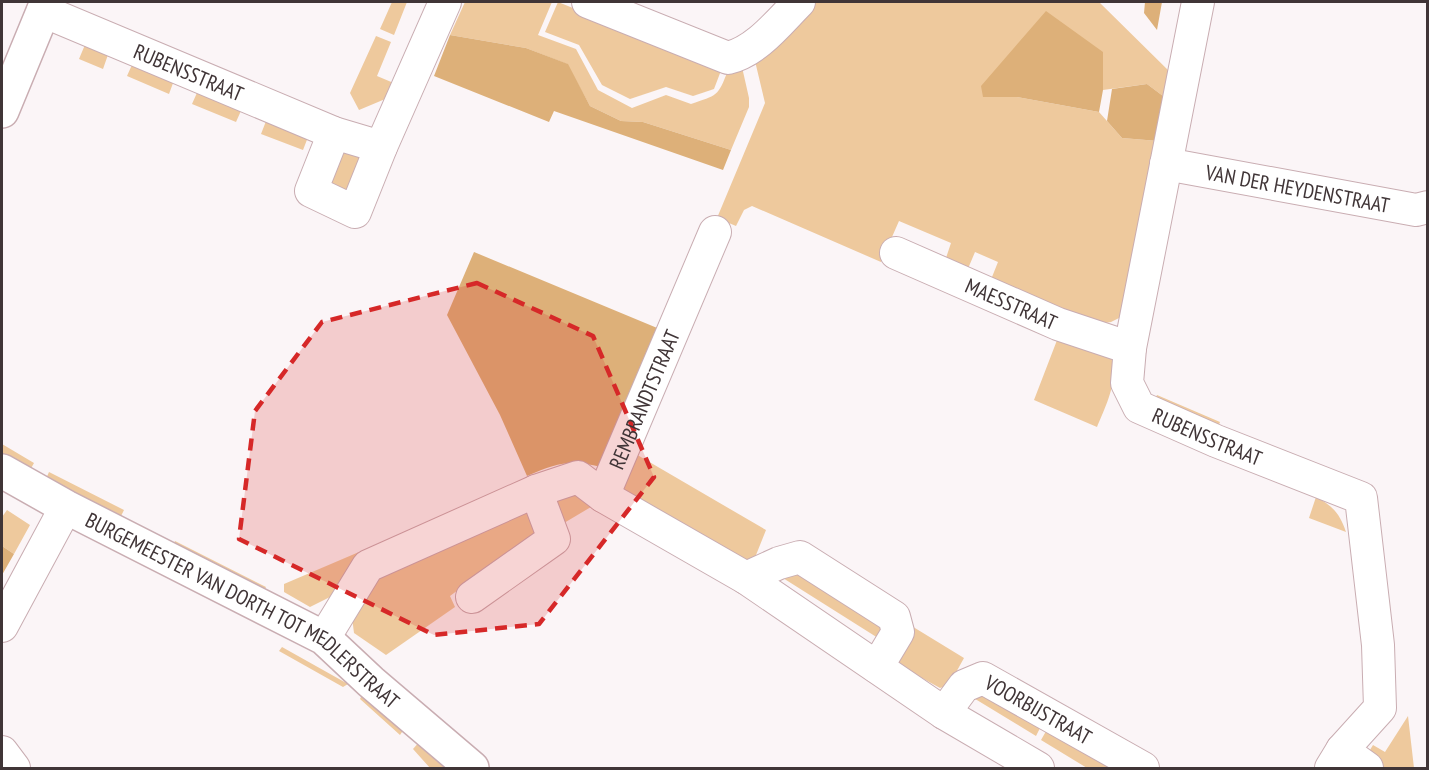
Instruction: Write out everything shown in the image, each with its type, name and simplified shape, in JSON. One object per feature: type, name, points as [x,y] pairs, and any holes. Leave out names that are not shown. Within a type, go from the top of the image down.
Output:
[{"type":"street","points":[[334,133],[311,191],[355,212],[445,2]]},
{"type":"street","points":[[588,2],[728,58],[739,55],[767,34],[799,2]]},
{"type":"street","name":"RUBENSSTRAAT","points":[[1198,2],[1130,348],[1127,383],[1140,407],[1216,441],[1361,498],[1378,645],[1380,708],[1337,759]]},
{"type":"street","points":[[2,111],[45,6]]},
{"type":"street","name":"RUBENSSTRAAT","points":[[45,6],[334,133],[381,147]]},
{"type":"street","name":"VAN DER HEYDENSTRAAT","points":[[1167,164],[1416,210],[1428,207]]},
{"type":"street","name":"REMBRANDTSTRAAT","points":[[324,638],[368,566],[536,491],[578,477],[603,496],[715,232]]},
{"type":"street","name":"MAESSTRAAT","points":[[896,253],[1058,324],[1130,348]]},
{"type":"street","name":"BURGEMEESTER VAN DORTH TOT MEDLERSTRAAT","points":[[2,471],[66,507],[324,638],[371,682],[472,768]]},
{"type":"street","points":[[472,597],[554,538],[536,491]]},
{"type":"street","points":[[603,496],[746,578],[944,713],[1038,768]]},
{"type":"street","points":[[2,626],[66,507]]},
{"type":"street","points":[[746,578],[779,563],[800,557],[894,617],[898,632],[877,667]]},
{"type":"street","name":"VOORBIJSTRAAT","points":[[944,713],[964,686],[983,678],[1143,768]]},
{"type":"street","points":[[2,752],[14,768]]},
{"type":"street","points":[[1337,759],[1367,768]]},
{"type":"highlighted area","points":[[477,283],[593,336],[654,477],[539,624],[434,635],[239,539],[255,411],[322,322]]},
{"type":"shaded area","points":[[392,2],[407,2],[394,35],[380,29]]},
{"type":"shaded area","points":[[465,2],[552,2],[538,35],[576,49],[598,90],[632,108],[666,95],[691,104],[706,99],[716,94],[728,70],[742,67],[749,107],[731,150],[643,122],[621,121],[590,106],[567,64],[526,48],[450,35]]},
{"type":"shaded area","points":[[558,2],[722,68],[714,89],[693,96],[666,87],[630,99],[602,85],[579,45],[545,32]]},
{"type":"shaded area","points":[[813,2],[1099,2],[1171,73],[1167,99],[1147,84],[1103,90],[1103,52],[983,97],[1017,97],[1099,112],[1122,138],[1158,141],[1123,316],[1111,322],[1099,324],[990,282],[998,262],[975,252],[967,271],[945,261],[951,243],[899,221],[881,262],[752,206],[744,210],[736,226],[717,218],[765,103],[755,61]]},
{"type":"shaded area","points":[[1145,2],[1162,2],[1157,30],[1144,13]]},
{"type":"shaded area","points":[[1046,11],[1103,52],[1103,90],[1099,112],[1017,97],[983,97],[981,86]]},
{"type":"shaded area","points":[[450,35],[526,48],[568,64],[590,106],[621,121],[643,122],[731,150],[723,170],[554,111],[549,122],[434,76]]},
{"type":"shaded area","points":[[376,36],[391,42],[377,76],[396,84],[390,97],[359,110],[350,93]]},
{"type":"shaded area","points":[[87,40],[110,49],[103,69],[79,59]]},
{"type":"shaded area","points":[[135,58],[176,75],[169,94],[127,76]]},
{"type":"shaded area","points":[[1147,84],[1167,99],[1158,141],[1122,138],[1107,121],[1112,89]]},
{"type":"shaded area","points":[[200,86],[244,104],[236,122],[192,104]]},
{"type":"shaded area","points":[[268,116],[310,132],[303,150],[261,134]]},
{"type":"shaded area","points":[[344,141],[355,147],[363,162],[353,190],[343,195],[331,190],[329,179]]},
{"type":"shaded area","points":[[474,252],[662,330],[608,469],[575,463],[558,465],[527,476],[500,415],[447,315]]},
{"type":"shaded area","points":[[1059,335],[1100,347],[1110,356],[1114,376],[1112,387],[1097,427],[1034,400]]},
{"type":"shaded area","points":[[1157,395],[1220,422],[1217,430],[1153,403]]},
{"type":"shaded area","points":[[2,444],[34,463],[29,472],[2,456]]},
{"type":"shaded area","points":[[634,453],[766,530],[754,560],[747,565],[625,492],[622,479]]},
{"type":"shaded area","points":[[49,472],[124,510],[119,520],[45,481]]},
{"type":"shaded area","points":[[565,491],[582,494],[596,504],[564,523],[552,498]]},
{"type":"shaded area","points":[[1316,497],[1335,511],[1346,532],[1309,518]]},
{"type":"shaded area","points":[[526,508],[537,531],[450,596],[455,607],[386,655],[354,633],[351,609],[374,572]]},
{"type":"shaded area","points":[[7,510],[30,525],[14,554],[2,546],[2,517]]},
{"type":"shaded area","points":[[175,541],[266,587],[263,593],[171,550]]},
{"type":"shaded area","points":[[2,546],[14,554],[2,575]]},
{"type":"shaded area","points":[[359,552],[330,597],[310,607],[284,592],[284,584]]},
{"type":"shaded area","points":[[785,564],[882,628],[878,638],[775,573]]},
{"type":"shaded area","points":[[910,625],[964,658],[949,685],[940,688],[895,663]]},
{"type":"shaded area","points":[[282,647],[348,684],[343,687],[279,651]]},
{"type":"shaded area","points":[[971,689],[1043,722],[1036,736],[967,694]]},
{"type":"shaded area","points":[[362,695],[406,726],[400,735],[360,699]]},
{"type":"shaded area","points":[[1408,716],[1414,768],[1365,768],[1365,758],[1373,745],[1385,752]]},
{"type":"shaded area","points":[[1049,726],[1117,768],[1087,768],[1041,740]]},
{"type":"shaded area","points":[[420,741],[448,768],[430,768],[413,749]]}]
